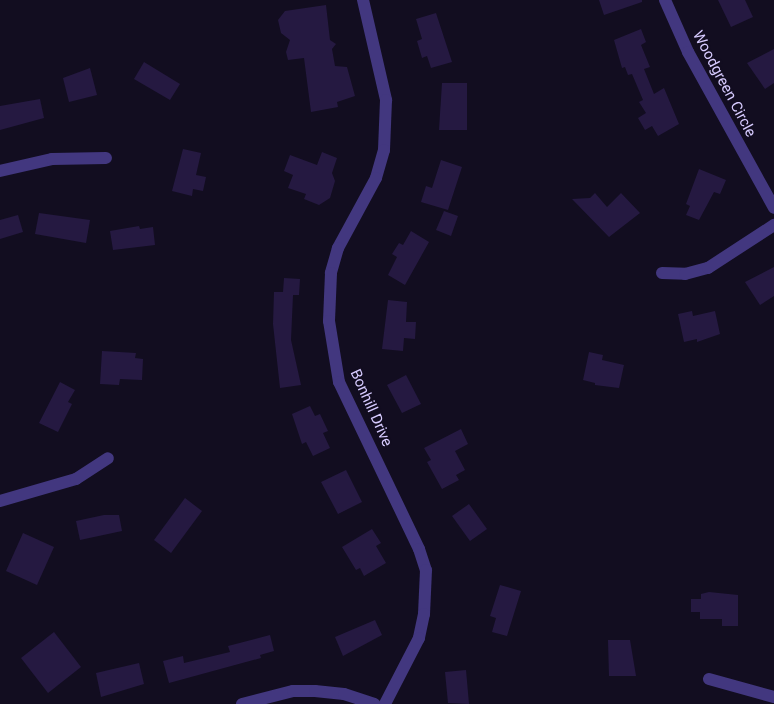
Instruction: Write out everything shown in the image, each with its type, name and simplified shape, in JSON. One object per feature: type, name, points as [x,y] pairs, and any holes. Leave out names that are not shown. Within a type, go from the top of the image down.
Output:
[{"type":"street","name":"Bonhill Drive","points":[[362,0],[386,100],[384,150],[376,178],[338,248],[331,273],[329,321],[339,382],[419,549],[426,570],[424,614],[418,638],[384,704]]},
{"type":"street","name":"Woodgreen Circle","points":[[664,0],[688,52],[774,208]]},
{"type":"street","points":[[0,171],[52,159],[106,158]]},
{"type":"street","points":[[662,273],[685,274],[708,268],[774,225]]},
{"type":"street","points":[[0,501],[76,478],[108,458]]},
{"type":"street","points":[[709,680],[774,697]]},
{"type":"street","points":[[242,704],[293,691],[344,694],[374,704]]},
{"type":"building","points":[[599,0],[642,0],[642,2],[604,15]]},
{"type":"building","points":[[718,0],[745,0],[753,17],[731,27]]},
{"type":"building","points":[[326,5],[330,40],[336,44],[332,49],[335,66],[347,67],[355,96],[337,102],[338,107],[311,112],[304,58],[288,60],[286,52],[290,40],[281,33],[278,20],[285,11]]},
{"type":"building","points":[[436,13],[452,62],[431,68],[427,56],[422,58],[417,41],[422,39],[416,19]]},
{"type":"building","points":[[641,29],[646,42],[641,45],[650,67],[644,69],[654,94],[664,88],[679,124],[658,136],[652,126],[645,130],[638,118],[646,113],[639,102],[643,100],[632,74],[628,75],[625,67],[622,68],[614,40]]},
{"type":"building","points":[[774,49],[774,83],[765,89],[747,63]]},
{"type":"building","points":[[144,62],[180,84],[170,100],[134,79]]},
{"type":"building","points":[[90,68],[97,95],[69,102],[63,78]]},
{"type":"building","points":[[442,83],[467,83],[467,130],[439,130]]},
{"type":"building","points":[[40,99],[44,118],[0,130],[0,106]]},
{"type":"building","points":[[183,149],[201,153],[196,175],[206,177],[203,191],[193,189],[192,196],[172,191]]},
{"type":"building","points":[[322,152],[337,158],[332,173],[335,181],[330,198],[319,205],[304,199],[306,194],[288,188],[293,175],[284,171],[290,155],[317,165]]},
{"type":"building","points":[[441,160],[462,167],[448,210],[421,202],[426,186],[432,188]]},
{"type":"building","points":[[699,169],[726,180],[720,194],[714,192],[699,220],[686,215],[690,206],[686,204]]},
{"type":"building","points":[[595,193],[607,207],[621,193],[640,213],[609,237],[572,199],[590,198]]},
{"type":"building","points":[[444,211],[458,216],[451,236],[436,230]]},
{"type":"building","points":[[39,213],[90,220],[86,243],[35,234]]},
{"type":"building","points":[[18,215],[23,232],[0,239],[0,220]]},
{"type":"building","points":[[139,226],[140,229],[153,227],[155,245],[113,250],[110,231]]},
{"type":"building","points":[[411,231],[429,242],[405,285],[388,275],[397,257],[392,254],[399,243],[403,245]]},
{"type":"building","points":[[774,267],[774,296],[760,305],[745,282]]},
{"type":"building","points":[[284,278],[300,279],[299,295],[293,295],[291,340],[301,385],[280,388],[273,324],[274,292],[283,292]]},
{"type":"building","points":[[388,300],[407,302],[406,322],[416,322],[415,339],[404,338],[403,351],[382,349]]},
{"type":"building","points":[[692,311],[693,316],[715,311],[720,334],[697,342],[697,339],[684,342],[678,314]]},
{"type":"building","points":[[102,351],[136,353],[135,358],[143,359],[142,380],[120,379],[119,385],[100,384]]},
{"type":"building","points":[[589,352],[603,355],[602,360],[624,365],[619,388],[595,385],[595,383],[583,380]]},
{"type":"building","points":[[406,375],[421,404],[402,413],[387,385]]},
{"type":"building","points":[[60,382],[75,390],[68,402],[72,404],[58,432],[39,423]]},
{"type":"building","points":[[310,406],[315,416],[320,414],[328,431],[323,433],[330,448],[313,456],[306,442],[302,444],[292,414]]},
{"type":"building","points":[[461,429],[468,444],[455,451],[465,470],[456,475],[459,480],[442,489],[427,462],[431,460],[424,448]]},
{"type":"building","points":[[346,470],[362,502],[338,514],[321,482]]},
{"type":"building","points":[[185,498],[202,511],[171,553],[154,540]]},
{"type":"building","points":[[469,504],[487,529],[470,541],[452,516]]},
{"type":"building","points":[[104,515],[119,515],[122,531],[80,540],[76,521]]},
{"type":"building","points":[[372,529],[381,543],[376,546],[386,563],[364,576],[360,568],[356,570],[342,547]]},
{"type":"building","points":[[23,533],[54,547],[37,585],[6,571]]},
{"type":"building","points":[[500,585],[521,591],[507,636],[492,632],[496,618],[490,616]]},
{"type":"building","points":[[709,592],[738,595],[738,626],[722,626],[722,619],[700,619],[700,612],[691,612],[691,599],[701,599],[701,594]]},
{"type":"building","points":[[375,620],[382,635],[343,656],[335,637]]},
{"type":"building","points":[[54,632],[81,667],[48,693],[21,658]]},
{"type":"building","points":[[270,635],[274,651],[260,655],[261,658],[169,683],[163,661],[183,656],[184,663],[230,652],[228,646]]},
{"type":"building","points":[[608,640],[630,640],[636,676],[609,676]]},
{"type":"building","points":[[139,663],[144,684],[101,697],[96,673]]},
{"type":"building","points":[[466,670],[469,704],[448,703],[445,672]]}]
